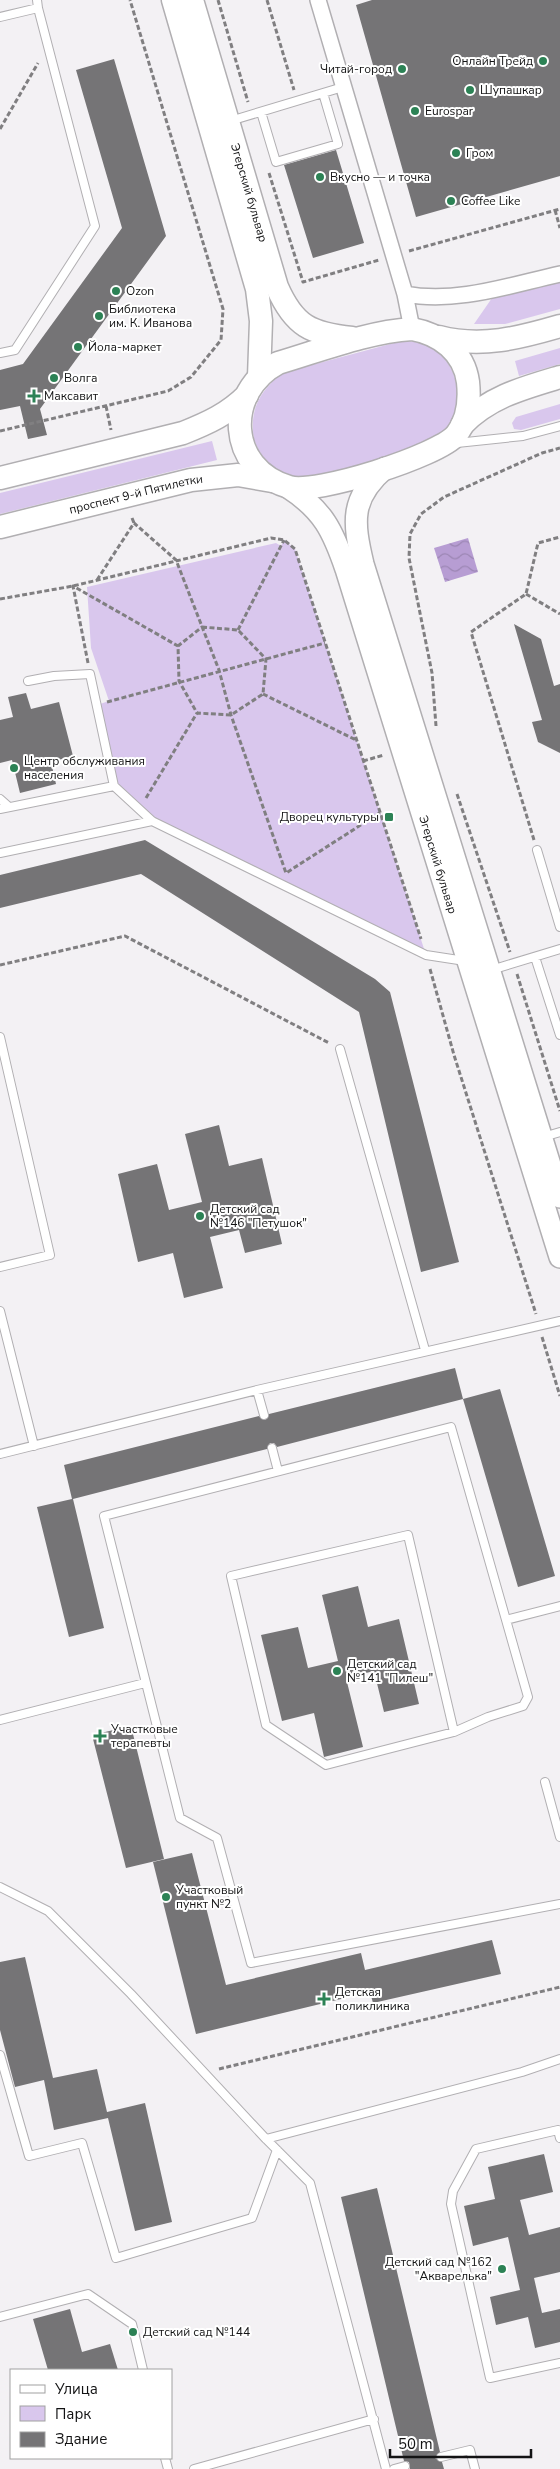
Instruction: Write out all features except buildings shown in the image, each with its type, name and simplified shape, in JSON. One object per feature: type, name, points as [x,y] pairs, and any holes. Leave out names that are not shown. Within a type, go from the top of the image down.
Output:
[{"type":"main road","name":"Эгерский бульвар","points":[[172,0],[257,289],[261,321],[253,386],[241,410],[239,426],[241,442],[248,458],[318,510],[327,522],[340,551],[404,749],[478,966],[541,1138],[553,1188],[560,1258]]},
{"type":"main road","name":"Эгерский бульвар","points":[[192,0],[277,287],[285,305],[304,326],[318,333],[358,339]]},
{"type":"main road","points":[[0,478],[183,433],[210,423],[232,410],[253,386],[278,363],[391,330],[412,329],[454,341],[493,342],[517,338],[560,326]]},
{"type":"main road","points":[[438,337],[457,354],[466,372],[469,402],[462,425]]},
{"type":"main road","points":[[447,444],[462,425],[488,403],[506,394],[560,377]]},
{"type":"main road","name":"проспект 9-й Пятилетки","points":[[0,527],[199,479],[238,475],[281,484],[319,488],[385,468],[431,452],[447,444]]},
{"type":"main road","name":"Эгерский бульвар","points":[[385,468],[364,490],[359,501],[356,522],[359,545],[478,966]]},
{"type":"street","points":[[318,0],[405,294],[412,329]]},
{"type":"street","points":[[405,294],[434,298],[453,296],[560,274]]},
{"type":"lane","points":[[0,17],[38,4],[95,226],[15,350],[0,353]]},
{"type":"lane","points":[[228,121],[343,87]]},
{"type":"lane","points":[[260,112],[276,162],[338,144],[323,94]]},
{"type":"lane","points":[[447,444],[523,436],[560,426]]},
{"type":"lane","points":[[28,681],[54,676],[90,674],[114,786],[152,821],[426,955],[478,966],[514,963],[560,949]]},
{"type":"lane","points":[[0,808],[114,786]]},
{"type":"lane","points":[[0,799],[10,806]]},
{"type":"lane","points":[[0,853],[152,821]]},
{"type":"lane","points":[[537,850],[560,927]]},
{"type":"lane","points":[[535,956],[560,1035]]},
{"type":"lane","points":[[0,1037],[50,1255],[0,1267]]},
{"type":"lane","points":[[340,1049],[424,1350]]},
{"type":"lane","points":[[0,1311],[34,1446]]},
{"type":"lane","points":[[0,1454],[424,1350],[560,1321]]},
{"type":"lane","points":[[257,1390],[264,1415]]},
{"type":"lane","points":[[454,1732],[408,1535],[231,1576],[266,1726],[326,1765],[454,1732],[488,1717],[523,1706],[528,1697],[451,1427],[104,1516],[180,1818],[217,1838],[251,1963],[560,1904]]},
{"type":"lane","points":[[272,1448],[278,1471]]},
{"type":"lane","points":[[506,1620],[560,1606]]},
{"type":"lane","points":[[0,1720],[145,1683]]},
{"type":"lane","points":[[545,1782],[560,1837]]},
{"type":"lane","points":[[0,1887],[48,1911],[111,1973],[266,2139],[310,2183],[386,2469]]},
{"type":"lane","points":[[0,2055],[29,2156],[82,2143],[116,2258],[252,2218],[277,2150]]},
{"type":"lane","points":[[266,2139],[522,2072],[560,2059]]},
{"type":"lane","points":[[560,2138],[558,2130],[476,2149],[453,2191],[451,2204],[490,2378],[560,2363]]},
{"type":"lane","points":[[0,2316],[88,2294],[132,2324],[143,2369]]},
{"type":"lane","points":[[194,2469],[374,2419]]},
{"type":"lane","points":[[441,2457],[470,2450],[475,2469]]},
{"type":"lane","points":[[394,2469],[405,2466]]},
{"type":"path","points":[[0,431],[168,391],[191,376],[221,340],[223,309],[130,0]]},
{"type":"path","points":[[267,0],[297,101]]},
{"type":"path","points":[[0,129],[48,46]]},
{"type":"path","points":[[393,256],[560,209]]},
{"type":"path","points":[[555,210],[560,228]]},
{"type":"path","points":[[106,406],[111,430]]},
{"type":"path","points":[[437,731],[434,717],[432,673],[409,558],[410,534],[421,514],[444,497],[542,453],[560,448]]},
{"type":"path","points":[[132,518],[134,523],[176,560],[219,670],[231,714],[286,873],[380,812]]},
{"type":"path","points":[[97,580],[134,523]]},
{"type":"path","points":[[537,850],[471,632],[526,594],[538,543],[560,537]]},
{"type":"path","points":[[0,599],[73,586],[271,538],[284,540],[295,548],[426,955],[454,1055],[560,1396]]},
{"type":"path","points":[[238,630],[284,540]]},
{"type":"path","points":[[73,586],[178,646]]},
{"type":"path","points":[[73,586],[90,674]]},
{"type":"path","points":[[526,594],[560,614]]},
{"type":"path","points":[[178,646],[202,627],[238,630],[266,659],[263,694]]},
{"type":"path","points":[[97,704],[325,643]]},
{"type":"path","points":[[178,646],[179,681],[197,713]]},
{"type":"path","points":[[263,694],[356,741]]},
{"type":"path","points":[[197,713],[231,714],[263,694]]},
{"type":"path","points":[[140,809],[197,713]]},
{"type":"path","points":[[363,761],[386,754]]},
{"type":"path","points":[[457,793],[514,963],[560,1111]]},
{"type":"path","points":[[0,965],[124,936],[340,1049]]},
{"type":"path","points":[[204,2073],[560,1987]]},
{"type":"green space","points":[[560,281],[560,309],[505,324],[474,324],[492,298]]},
{"type":"green space","points":[[405,340],[431,347],[449,365],[455,377],[457,403],[454,415],[448,427],[438,438],[315,480],[302,480],[292,477],[265,459],[255,441],[253,431],[254,413],[256,405],[264,392],[282,373]]},
{"type":"green space","points":[[560,348],[560,364],[519,376],[515,361]]},
{"type":"green space","points":[[560,404],[560,419],[521,430],[514,429],[512,423],[516,417]]},
{"type":"green space","points":[[212,441],[217,460],[0,514],[0,493]]},
{"type":"green space","points":[[284,540],[295,549],[426,955],[152,821],[114,786],[97,705],[109,701],[91,648],[87,587],[276,543],[281,546]]},
{"type":"water","points":[[468,538],[478,572],[445,582],[434,548]]},
{"type":"place","name":"Онлайн Трейд","points":[[543,61]]},
{"type":"place","name":"Читай-город","points":[[402,69]]},
{"type":"place","name":"Шупашкар","points":[[470,90]]},
{"type":"place","name":"Eurospar","points":[[415,111]]},
{"type":"place","name":"Гром","points":[[456,153]]},
{"type":"place","name":"Вкусно — и точка","points":[[320,177]]},
{"type":"place","name":"Coffee Like","points":[[451,201]]},
{"type":"place","name":"Ozon","points":[[116,291]]},
{"type":"place","name":"Библиотека им. К. Иванова","points":[[99,316]]},
{"type":"place","name":"Йола-маркет","points":[[78,347]]},
{"type":"place","name":"Волга","points":[[54,378]]},
{"type":"place","name":"Максавит","points":[[34,396]]},
{"type":"place","name":"Центр обслуживания населения","points":[[14,768]]},
{"type":"place","name":"Дворец культуры","points":[[389,817]]},
{"type":"place","name":"Детский сад №146 \"Петушок\"","points":[[200,1216]]},
{"type":"place","name":"Детский сад №141 \"Пилеш\"","points":[[337,1671]]},
{"type":"place","name":"Участковые терапевты","points":[[100,1736]]},
{"type":"place","name":"Участковый пункт №2","points":[[166,1897]]},
{"type":"place","name":"Детская поликлиника","points":[[324,1999]]},
{"type":"place","name":"Детский сад №162 \"Акварелька\"","points":[[502,2269]]},
{"type":"place","name":"Детский сад №144","points":[[133,2332]]}]
